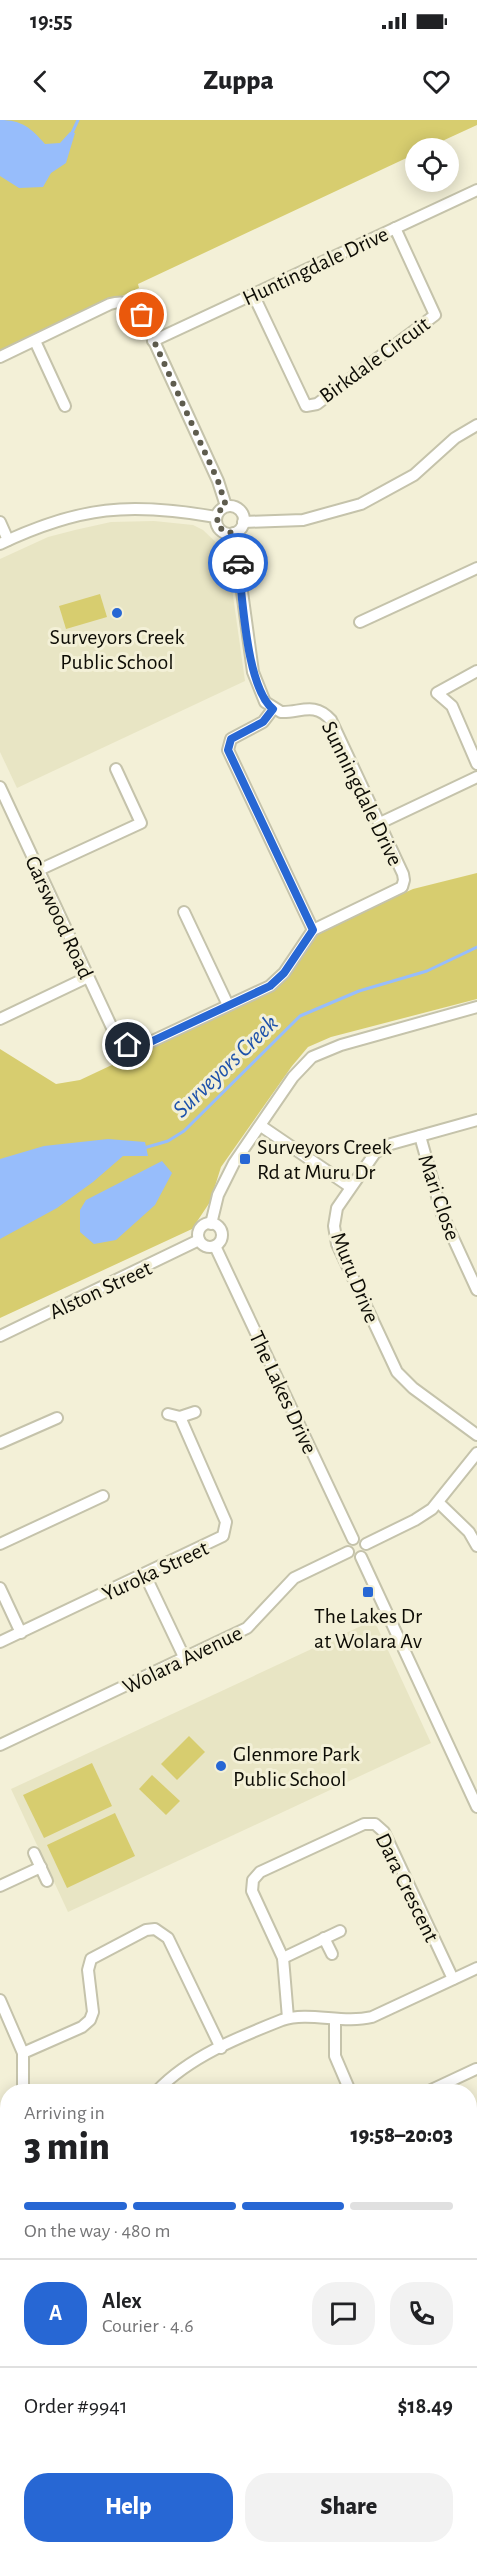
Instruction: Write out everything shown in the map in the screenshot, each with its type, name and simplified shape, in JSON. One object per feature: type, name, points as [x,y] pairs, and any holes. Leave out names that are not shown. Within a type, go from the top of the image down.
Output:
[{"type":"street","name":"Huntingdale Drive","points":[[153,341],[477,190]]},
{"type":"street","name":"Birkdale Circuit","points":[[253,294],[306,406],[317,404],[435,315],[394,228]]},
{"type":"street","points":[[0,357],[122,302],[133,306],[140,312],[218,481],[226,506]]},
{"type":"street","points":[[34,341],[65,406]]},
{"type":"street","points":[[313,930],[226,747],[231,739],[263,722],[273,709],[265,702],[253,672],[234,532],[243,522],[303,520],[338,513],[373,499],[414,475],[455,438],[477,426]]},
{"type":"street","points":[[234,532],[222,531],[217,525],[216,517],[226,506],[234,506],[240,510],[243,522]]},
{"type":"street","points":[[0,522],[4,542],[64,517],[107,509],[159,508],[216,517]]},
{"type":"street","points":[[360,622],[477,568]]},
{"type":"street","points":[[477,672],[437,693],[452,706],[477,764]]},
{"type":"street","name":"Sunningdale Drive","points":[[125,1043],[136,1046],[144,1045],[277,980],[313,930],[403,885],[403,874],[335,727],[327,715],[308,707],[284,712],[273,709]]},
{"type":"street","points":[[39,870],[141,823],[116,769]]},
{"type":"street","points":[[380,823],[477,777]]},
{"type":"street","name":"Garswood Road","points":[[0,787],[114,1032],[125,1043]]},
{"type":"street","points":[[184,912],[228,1005]]},
{"type":"street","points":[[0,1019],[88,976]]},
{"type":"street","points":[[211,1224],[218,1195],[234,1163],[293,1077],[312,1057],[324,1051],[477,1007]]},
{"type":"street","name":"Muru Drive","points":[[477,1119],[380,1149],[350,1186],[335,1212],[335,1238],[394,1367],[413,1388],[477,1435]]},
{"type":"street","points":[[261,1126],[350,1186]]},
{"type":"street","name":"Mari Close","points":[[420,1136],[442,1214],[477,1290]]},
{"type":"street","points":[[211,1224],[218,1227],[221,1233],[220,1240],[215,1246],[208,1247],[200,1240],[199,1230],[211,1224]]},
{"type":"street","name":"Alston Street","points":[[0,1336],[200,1240]]},
{"type":"street","name":"The Lakes Drive","points":[[215,1246],[352,1539]]},
{"type":"street","points":[[168,1414],[180,1417],[195,1412]]},
{"type":"street","name":"Yuroka Street","points":[[0,1642],[218,1541],[226,1530],[226,1522],[180,1417]]},
{"type":"street","points":[[0,1443],[57,1418]]},
{"type":"street","points":[[366,1544],[415,1520],[439,1503],[477,1453]]},
{"type":"street","points":[[0,1545],[103,1496]]},
{"type":"street","points":[[439,1503],[469,1532],[477,1546]]},
{"type":"street","points":[[359,1538],[366,1544],[367,1550],[361,1557],[352,1557],[348,1552],[348,1544],[352,1539],[359,1538]]},
{"type":"street","name":"Wolara Avenue","points":[[0,1745],[247,1628],[294,1578],[348,1552]]},
{"type":"street","points":[[361,1557],[477,1807]]},
{"type":"street","points":[[145,1575],[184,1659]]},
{"type":"street","points":[[0,1587],[21,1633]]},
{"type":"street","name":"Dara Crescent","points":[[288,2018],[283,1958],[252,1891],[253,1880],[261,1872],[364,1824],[372,1823],[384,1832],[453,1979]]},
{"type":"street","points":[[34,1853],[47,1881]]},
{"type":"street","points":[[0,1886],[41,1867]]},
{"type":"street","points":[[23,2053],[87,2024],[93,2012],[88,1970],[91,1959],[146,1930],[154,1929],[168,1938],[220,2048]]},
{"type":"street","points":[[283,1958],[340,1931]]},
{"type":"street","points":[[324,1938],[332,1954]]},
{"type":"street","points":[[165,2084],[184,2067],[220,2048],[288,2018],[335,2020],[372,2017],[477,1968]]},
{"type":"street","points":[[0,2000],[23,2053],[23,2084]]},
{"type":"street","points":[[335,2020],[335,2056],[347,2084]]},
{"type":"street","points":[[443,2084],[476,2068]]},
{"type":"shaded area","points":[[0,120],[477,120],[477,125],[449,138],[405,138],[405,159],[138,284],[139,288],[0,353]]},
{"type":"shaded area","name":"Surveyors Creek Public School","points":[[154,521],[193,525],[203,530],[227,553],[245,681],[17,788],[0,752],[0,559],[48,537],[75,530],[111,522]]},
{"type":"shaded area","points":[[100,594],[107,617],[66,629],[59,606]]},
{"type":"shaded area","points":[[477,873],[477,999],[331,1037],[308,1047],[292,1066],[221,1167],[210,1202],[192,1229],[0,1318],[0,1049],[56,1084],[80,1080],[114,1064],[133,1066],[137,1051],[273,989],[315,933],[413,889]]},
{"type":"shaded area","name":"Glenmore Park Public School","points":[[374,1620],[431,1743],[68,1912],[11,1789]]},
{"type":"shaded area","points":[[189,1736],[205,1752],[177,1780],[161,1764]]},
{"type":"shaded area","points":[[92,1763],[112,1806],[44,1838],[23,1795]]},
{"type":"shaded area","points":[[152,1775],[180,1801],[166,1815],[139,1789]]},
{"type":"shaded area","points":[[115,1813],[135,1856],[67,1888],[47,1845]]},
{"type":"water","points":[[0,120],[26,126],[45,144],[60,143],[70,132],[75,133],[66,163],[51,173],[43,187],[19,188],[0,176]]},
{"type":"water","points":[[108,1139],[145,1142],[148,1156],[123,1156],[93,1182],[57,1208],[0,1239],[0,1159],[44,1146]]},
{"type":"water","points":[[162,1161],[172,1173],[155,1205],[116,1240],[94,1244],[80,1232],[80,1210],[86,1200]]},
{"type":"waterway","points":[[71,135],[78,120]]},
{"type":"waterway","name":"Surveyors Creek","points":[[144,1148],[168,1141],[184,1131],[300,1016],[359,991],[427,971],[477,947]]},
{"type":"way so far","points":[[142,315],[218,481],[226,506],[218,512],[216,521],[222,531],[234,532],[238,563]]},
{"type":"place","name":"Surveyors Creek Public School","points":[[117,613]]},
{"type":"place","name":"Surveyors Creek Rd at Muru Dr","points":[[245,1159]]},
{"type":"place","name":"The Lakes Dr at Wolara Av","points":[[368,1592]]},
{"type":"place","name":"Glenmore Park Public School","points":[[221,1766]]},
{"type":"route","points":[[128,1045],[144,1045],[270,986],[284,973],[313,930],[228,750],[231,739],[263,722],[273,709],[265,702],[253,672],[238,563]]}]
